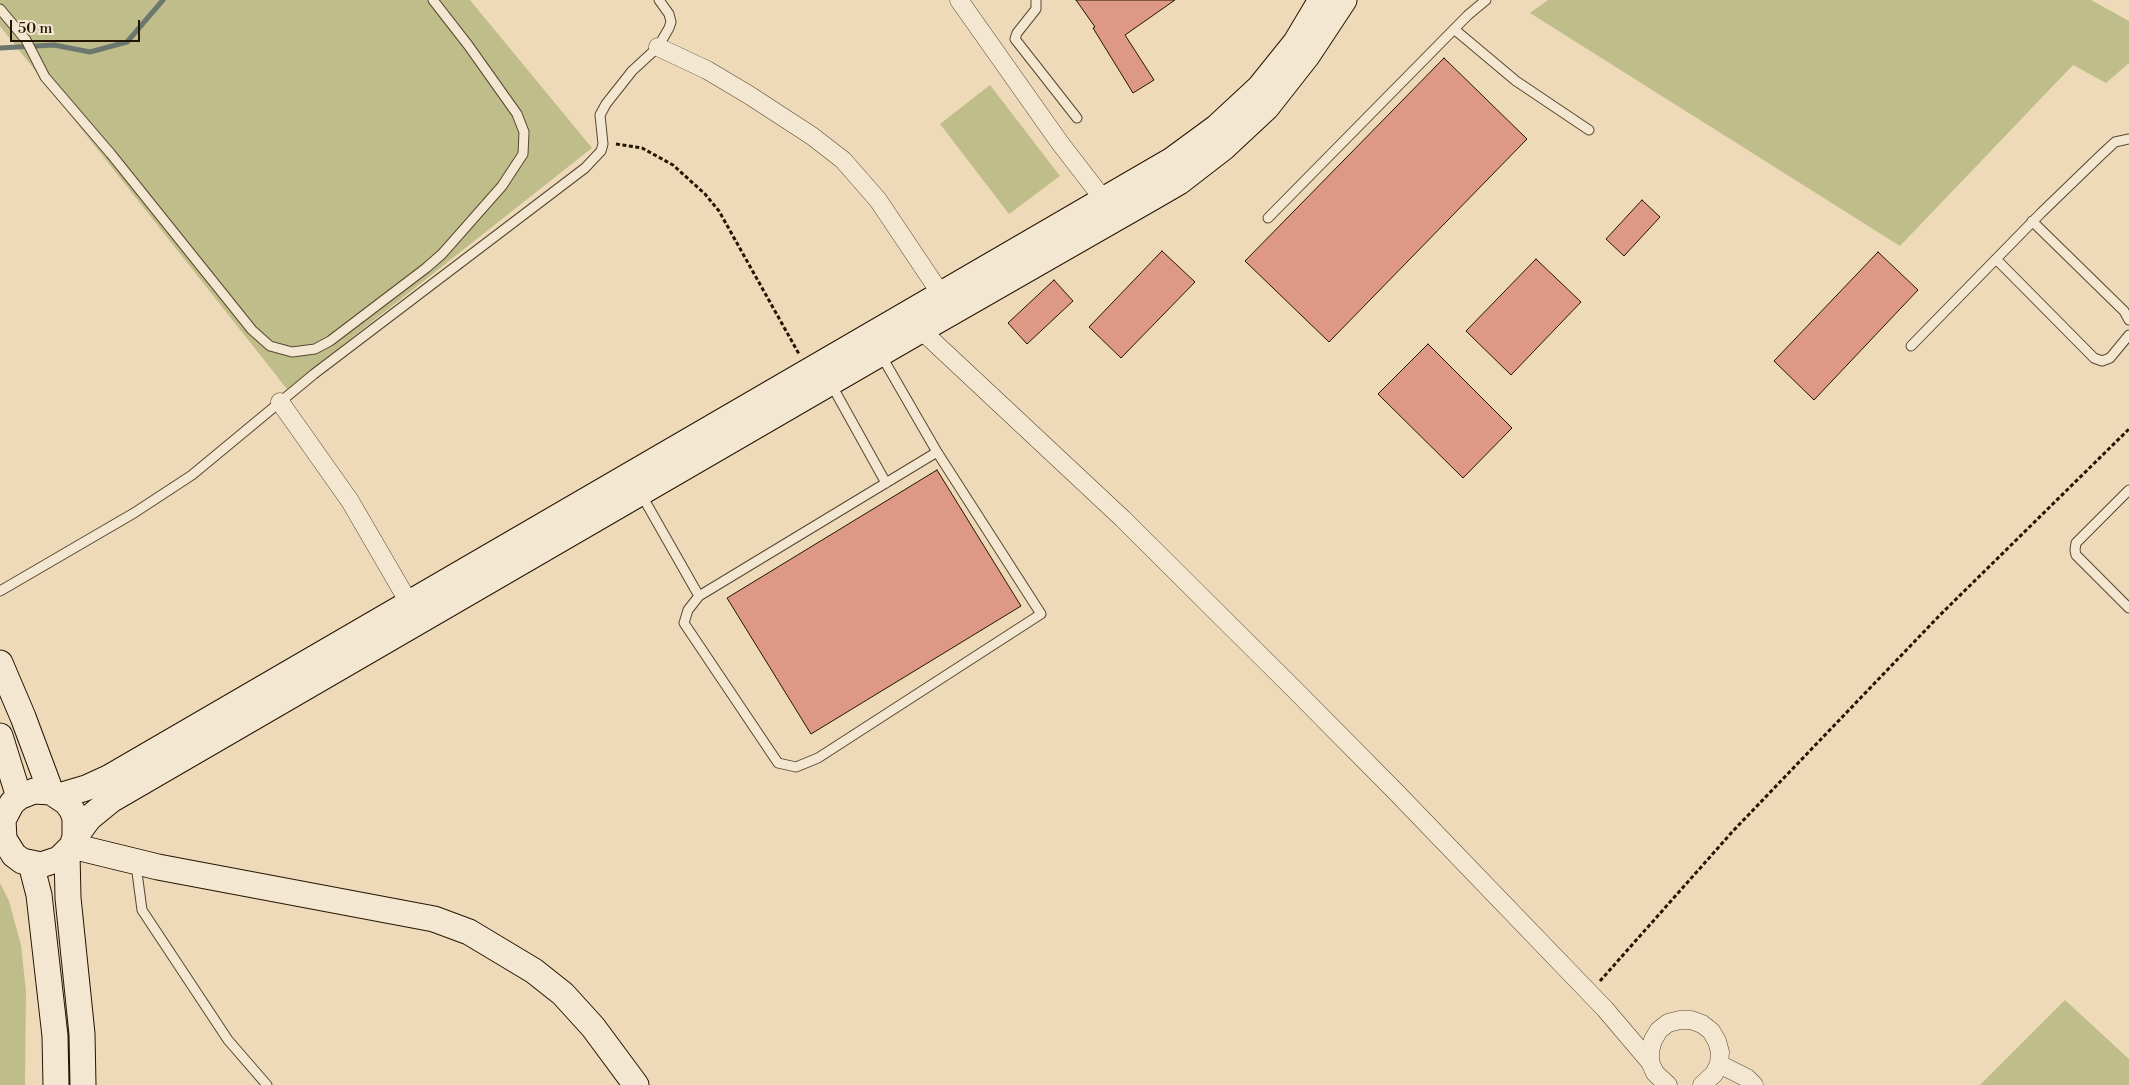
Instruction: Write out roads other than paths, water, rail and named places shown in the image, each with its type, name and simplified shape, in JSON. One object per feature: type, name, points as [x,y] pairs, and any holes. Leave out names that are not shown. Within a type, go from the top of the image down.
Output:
[{"type":"street","points":[[959,0],[1054,135],[1104,200]]},
{"type":"street","points":[[415,612],[110,777],[86,788],[55,794],[34,791],[19,796],[6,810],[2,829],[4,839],[14,856],[31,864],[50,864],[71,845],[89,818],[111,800],[415,612],[822,373],[875,345],[942,294],[1188,150],[1238,109],[1278,66],[1312,17],[1321,0]]},
{"type":"street","points":[[875,345],[921,330],[1155,196],[1209,160],[1244,129],[1288,82],[1344,0]]},
{"type":"street","points":[[658,47],[707,70],[749,95],[812,136],[843,160],[878,200],[942,294]]},
{"type":"street","points":[[921,330],[1123,519],[1382,778],[1605,1009],[1650,1062],[1655,1073],[1668,1085]]},
{"type":"street","points":[[280,402],[350,501],[415,612]]},
{"type":"street","points":[[0,663],[55,794],[66,802],[75,818],[71,845],[68,898],[82,1034],[83,1085]]},
{"type":"street","points":[[0,736],[19,796]]},
{"type":"street","points":[[71,845],[136,862],[434,919],[469,932],[534,971],[563,994],[592,1027],[636,1085]]},
{"type":"street","points":[[31,864],[39,895],[55,1036],[56,1085]]},
{"type":"street","points":[[1605,1009],[1630,1028],[1653,1040]]},
{"type":"street","points":[[1650,1062],[1653,1040],[1659,1030],[1668,1024],[1680,1020],[1696,1022],[1711,1031],[1717,1041],[1720,1052],[1711,1077],[1747,1078],[1754,1085]]},
{"type":"lane","points":[[0,8],[20,32],[45,77],[111,154],[260,338],[281,350],[304,352],[315,349],[344,332],[426,268],[456,238],[502,186],[523,154],[524,132],[517,114],[433,0]]},
{"type":"lane","points":[[0,591],[134,513],[184,480],[280,402],[467,256],[585,168],[597,156],[603,144],[600,115],[606,104],[632,70],[658,47],[669,28],[671,22],[669,14],[659,0]]},
{"type":"lane","points":[[1036,0],[1036,9],[1014,39],[1077,118]]},
{"type":"lane","points":[[1268,218],[1454,29],[1486,0]]},
{"type":"lane","points":[[1454,29],[1516,80],[1589,130]]},
{"type":"lane","points":[[1911,346],[2032,221],[2115,142],[2129,139]]},
{"type":"lane","points":[[2032,221],[2124,312],[2129,320]]},
{"type":"lane","points":[[1996,259],[2094,358],[2102,361],[2110,358],[2129,335]]},
{"type":"lane","points":[[875,345],[937,452],[1042,614],[818,758],[796,767],[778,762],[684,623],[688,610],[699,596],[937,452]]},
{"type":"lane","points":[[822,373],[886,483]]},
{"type":"lane","points":[[635,484],[699,596]]},
{"type":"lane","points":[[2129,490],[2076,543],[2074,550],[2080,559],[2129,608]]},
{"type":"lane","points":[[136,862],[142,910],[228,1040],[267,1085]]},
{"type":"waterway","points":[[0,48],[54,45],[90,52],[127,42],[163,0]]}]
